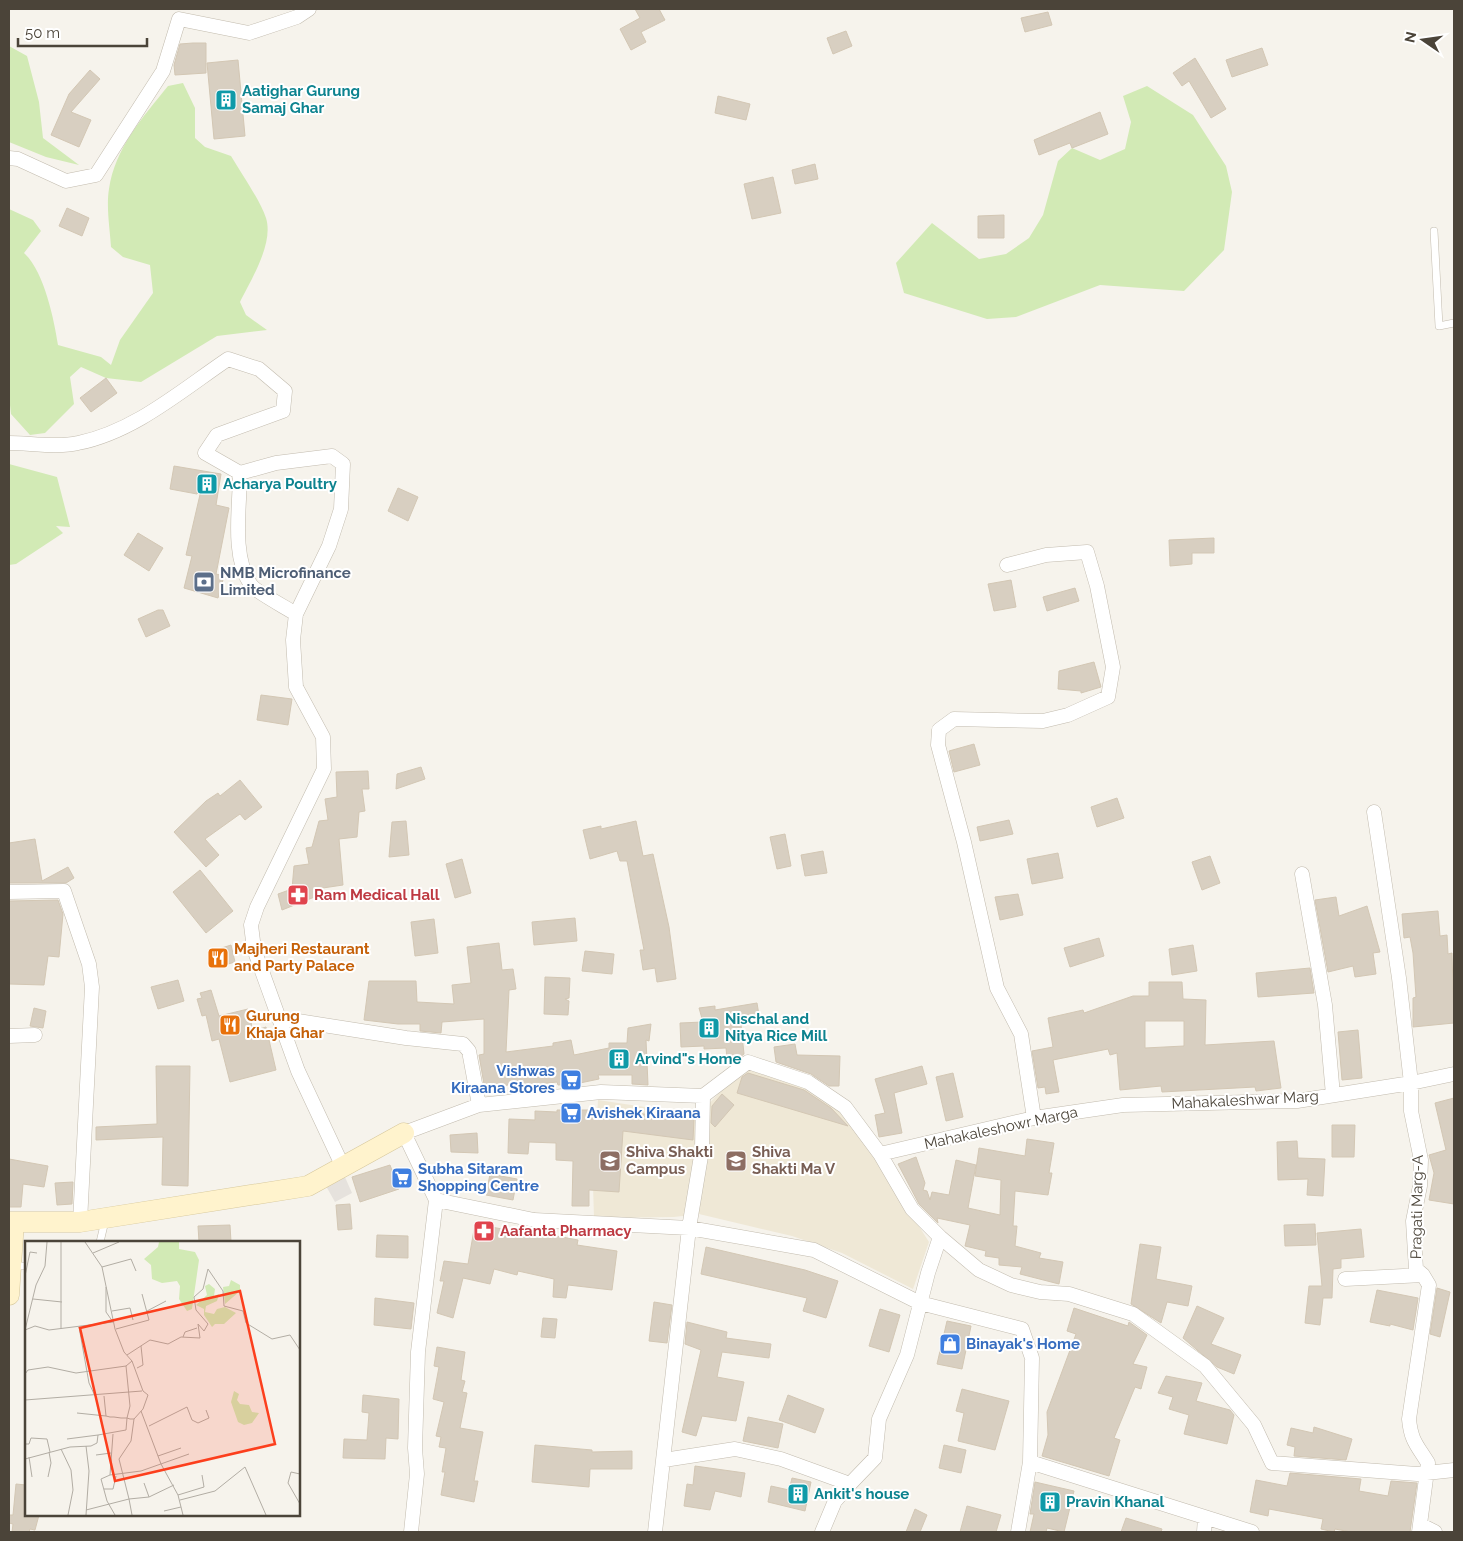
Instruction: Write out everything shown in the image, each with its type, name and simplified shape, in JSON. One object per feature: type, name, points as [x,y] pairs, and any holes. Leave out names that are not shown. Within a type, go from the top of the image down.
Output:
[{"type":"main road","points":[[9,1295],[19,1266],[11,1224],[80,1222],[308,1186],[404,1133]]},
{"type":"street","points":[[9,158],[18,159],[66,181],[96,175],[163,71],[179,19],[249,33],[298,16],[309,9]]},
{"type":"street","points":[[9,443],[76,444],[110,435],[154,409],[228,359],[258,369],[285,391],[283,411],[217,435],[206,453],[240,472],[276,463],[332,456],[343,464],[341,509],[329,546],[296,614],[293,640],[296,687],[323,737],[324,769],[257,907],[251,925],[254,949],[298,1071],[343,1166]]},
{"type":"street","points":[[240,472],[237,547],[252,586],[296,614]]},
{"type":"street","points":[[1007,565],[1046,555],[1087,552],[1097,586],[1113,666],[1108,697],[1068,715],[1043,721],[954,719],[939,730],[938,745],[964,842],[998,988],[1020,1034],[1034,1118]]},
{"type":"street","name":"Pragati Marg-A","points":[[1374,812],[1394,941],[1411,1083],[1410,1111],[1421,1160],[1420,1186],[1413,1221],[1416,1270],[1423,1275],[1429,1286],[1409,1419],[1410,1435],[1428,1463],[1428,1472]]},
{"type":"street","points":[[1302,874],[1325,1005],[1333,1095]]},
{"type":"street","points":[[9,892],[64,891],[88,964],[92,988],[80,1222]]},
{"type":"street","points":[[279,1018],[406,1038],[463,1044],[469,1051],[479,1105]]},
{"type":"street","points":[[9,1036],[35,1035]]},
{"type":"street","points":[[411,1532],[417,1474],[415,1448],[418,1352],[436,1200],[404,1133],[479,1105],[601,1092],[703,1096],[748,1062],[808,1082],[845,1107],[880,1154],[912,1209],[940,1237],[979,1270],[1011,1285],[1040,1292],[1069,1294],[1133,1314],[1205,1366],[1254,1424],[1272,1463],[1417,1474],[1454,1470]]},
{"type":"street","name":"Mahakaleshwar Marg","points":[[1123,1105],[1297,1101],[1411,1083],[1454,1074]]},
{"type":"street","points":[[654,1532],[690,1228],[702,1150],[703,1096]]},
{"type":"street","name":"Mahakaleshowr Marga","points":[[880,1154],[1034,1118],[1123,1105]]},
{"type":"street","points":[[436,1200],[534,1220],[690,1228],[814,1250],[920,1303],[1022,1330],[1032,1358],[1030,1462],[1018,1532]]},
{"type":"street","points":[[822,1532],[835,1501],[875,1458],[879,1419],[907,1355],[940,1237]]},
{"type":"street","points":[[1345,1279],[1423,1275]]},
{"type":"street","points":[[664,1460],[695,1457],[735,1449],[781,1460],[850,1484]]},
{"type":"street","points":[[1030,1462],[1204,1525],[1252,1532]]},
{"type":"street","points":[[1428,1472],[1420,1529],[1435,1532]]},
{"type":"lane","points":[[1434,231],[1439,326],[1454,323]]},
{"type":"lane","points":[[100,1241],[105,1218]]},
{"type":"shaded area","name":"Shiva Shakti Ma V","points":[[743,1068],[824,1094],[863,1138],[929,1242],[913,1289],[842,1253],[792,1236],[699,1214],[674,1217],[594,1218],[593,1185],[598,1100],[698,1115]]},
{"type":"shaded area","points":[[344,1175],[352,1193],[335,1202],[326,1186]]},
{"type":"green space","points":[[9,46],[27,56],[39,102],[43,138],[79,165],[46,157],[9,142]]},
{"type":"green space","points":[[183,83],[195,108],[195,138],[205,147],[231,156],[255,195],[266,218],[268,228],[264,250],[240,302],[246,315],[267,330],[217,336],[141,382],[106,378],[81,367],[70,377],[74,404],[45,433],[30,435],[11,414],[9,396],[9,209],[33,220],[41,231],[24,253],[37,271],[47,296],[58,345],[101,357],[111,365],[120,340],[153,293],[150,265],[123,257],[111,247],[108,203],[112,174],[131,134],[149,109],[168,86]]},
{"type":"green space","points":[[1147,86],[1193,115],[1226,166],[1232,192],[1224,250],[1184,291],[1100,285],[1016,317],[987,319],[904,293],[896,263],[932,223],[979,259],[1006,254],[1029,238],[1043,215],[1058,161],[1072,148],[1100,160],[1125,149],[1131,122],[1123,96]]},
{"type":"green space","points":[[9,464],[57,477],[70,527],[56,526],[63,533],[16,564],[9,565]]},
{"type":"building","points":[[635,9],[659,9],[665,20],[641,32],[646,42],[631,50],[620,29],[640,18]]},
{"type":"building","points":[[1048,12],[1052,25],[1025,32],[1021,18]]},
{"type":"building","points":[[846,31],[852,46],[833,54],[827,38]]},
{"type":"building","points":[[206,43],[206,73],[175,75],[174,65],[180,44]]},
{"type":"building","points":[[1262,48],[1268,65],[1232,77],[1226,60]]},
{"type":"building","points":[[1195,58],[1226,109],[1211,118],[1189,81],[1182,86],[1173,73]]},
{"type":"building","name":"Aatighar Gurung Samaj Ghar","points":[[238,60],[245,136],[214,139],[207,63]]},
{"type":"building","points":[[90,70],[100,79],[71,112],[91,120],[79,147],[51,135],[69,94]]},
{"type":"building","points":[[718,96],[750,104],[746,120],[715,113]]},
{"type":"building","points":[[1100,112],[1108,134],[1072,148],[1070,143],[1039,155],[1034,140]]},
{"type":"building","points":[[815,164],[818,179],[795,184],[792,170]]},
{"type":"building","points":[[773,177],[781,213],[752,219],[744,184]]},
{"type":"building","points":[[67,208],[89,218],[82,236],[59,226]]},
{"type":"building","points":[[1004,215],[1004,238],[978,238],[978,216]]},
{"type":"building","points":[[106,378],[117,393],[91,412],[80,398]]},
{"type":"building","points":[[174,466],[221,474],[216,505],[229,508],[216,574],[224,576],[218,598],[184,588],[192,556],[186,555],[202,486],[197,494],[170,489]]},
{"type":"building","points":[[398,488],[418,497],[408,521],[388,511]]},
{"type":"building","points":[[138,533],[163,548],[149,571],[124,555]]},
{"type":"building","points":[[1214,538],[1214,553],[1192,553],[1192,564],[1170,566],[1169,540]]},
{"type":"building","points":[[1011,580],[1016,607],[994,611],[988,584]]},
{"type":"building","points":[[1075,588],[1079,601],[1047,611],[1043,597]]},
{"type":"building","points":[[158,610],[163,610],[170,626],[146,637],[138,619]]},
{"type":"building","points":[[1094,662],[1101,687],[1081,693],[1081,691],[1058,689],[1059,671]]},
{"type":"building","points":[[261,695],[292,699],[288,725],[257,720]]},
{"type":"building","points":[[974,744],[980,765],[954,772],[949,751]]},
{"type":"building","points":[[421,767],[425,779],[396,789],[397,774]]},
{"type":"building","points":[[368,771],[369,789],[362,789],[365,811],[359,812],[357,837],[339,839],[343,885],[316,889],[317,896],[282,910],[278,894],[292,889],[294,866],[309,864],[306,848],[312,847],[319,821],[328,820],[325,799],[337,797],[336,772]]},
{"type":"building","points":[[240,780],[262,807],[245,820],[240,814],[205,839],[219,855],[206,867],[174,832],[206,801],[218,793],[220,796]]},
{"type":"building","points":[[1117,798],[1124,818],[1097,827],[1091,807]]},
{"type":"building","points":[[1009,820],[1013,834],[980,841],[977,827]]},
{"type":"building","points":[[406,821],[409,855],[389,857],[392,822]]},
{"type":"building","points":[[636,821],[643,856],[653,854],[669,927],[676,979],[657,982],[655,968],[643,970],[640,950],[644,950],[627,861],[620,861],[617,851],[590,859],[583,830],[601,826],[601,829]]},
{"type":"building","points":[[785,834],[791,866],[777,869],[770,837]]},
{"type":"building","points":[[35,839],[42,881],[68,867],[74,878],[66,883],[9,883],[9,843]]},
{"type":"building","points":[[823,851],[827,873],[805,876],[801,855]]},
{"type":"building","points":[[1058,853],[1063,878],[1032,884],[1027,859]]},
{"type":"building","points":[[1210,856],[1220,883],[1202,890],[1192,862]]},
{"type":"building","points":[[462,859],[471,893],[455,898],[446,864]]},
{"type":"building","points":[[200,870],[233,911],[206,933],[173,892]]},
{"type":"building","points":[[1018,894],[1023,915],[1000,920],[995,897]]},
{"type":"building","points":[[1336,897],[1339,916],[1367,906],[1380,952],[1373,953],[1376,974],[1355,977],[1353,966],[1328,972],[1315,900]]},
{"type":"building","points":[[58,900],[63,914],[59,957],[48,956],[44,985],[9,984],[9,901]]},
{"type":"building","points":[[1438,911],[1440,936],[1447,935],[1448,954],[1452,953],[1454,1023],[1413,1027],[1413,998],[1416,997],[1413,953],[1410,937],[1404,938],[1402,914]]},
{"type":"building","points":[[575,918],[577,941],[534,945],[532,922]]},
{"type":"building","points":[[434,919],[438,953],[415,956],[411,922]]},
{"type":"building","points":[[1099,938],[1104,956],[1070,967],[1064,948]]},
{"type":"building","points":[[499,943],[502,970],[513,969],[516,989],[509,990],[506,1052],[553,1046],[553,1043],[571,1040],[574,1055],[609,1048],[609,1043],[627,1043],[628,1028],[651,1024],[649,1041],[646,1040],[648,1085],[632,1084],[632,1075],[598,1075],[599,1079],[580,1083],[558,1085],[557,1082],[521,1086],[521,1082],[485,1090],[479,1055],[484,1054],[484,1019],[442,1022],[441,1033],[420,1031],[420,1024],[398,1024],[364,1020],[369,981],[416,981],[417,1002],[454,1004],[452,985],[471,983],[467,947]]},
{"type":"building","name":"Majheri Restaurant and Party Palace","points":[[231,945],[235,962],[214,968],[209,952]]},
{"type":"building","points":[[1193,945],[1197,971],[1172,975],[1169,949]]},
{"type":"building","points":[[585,951],[614,954],[612,974],[582,971]]},
{"type":"building","points":[[1310,968],[1314,993],[1258,997],[1256,973]]},
{"type":"building","points":[[545,977],[570,978],[569,998],[565,999],[569,1001],[568,1015],[544,1014]]},
{"type":"building","points":[[178,980],[184,1001],[158,1009],[151,987]]},
{"type":"building","points":[[1149,982],[1182,982],[1183,999],[1206,1000],[1205,1045],[1274,1041],[1281,1088],[1256,1091],[1255,1087],[1162,1092],[1161,1086],[1120,1090],[1117,1053],[1110,1055],[1108,1049],[1053,1060],[1059,1092],[1046,1094],[1045,1087],[1038,1088],[1032,1051],[1053,1047],[1048,1018],[1083,1010],[1084,1013],[1133,996],[1149,996]],"holes":[[[1145,1021],[1184,1021],[1184,1046],[1145,1048]]]},
{"type":"building","points":[[211,990],[219,1016],[248,1009],[253,1031],[266,1027],[276,1070],[230,1082],[219,1039],[212,1041],[206,1015],[202,1016],[197,999],[202,998],[200,993]]},
{"type":"building","points":[[757,1003],[760,1021],[741,1025],[744,1054],[740,1057],[727,1058],[726,1048],[704,1049],[704,1046],[681,1047],[680,1023],[703,1022],[699,1008],[715,1006],[715,1010]]},
{"type":"building","points":[[34,1008],[46,1011],[43,1028],[30,1026]]},
{"type":"building","points":[[1358,1030],[1362,1078],[1342,1080],[1338,1032]]},
{"type":"building","points":[[795,1044],[797,1055],[840,1056],[839,1086],[829,1086],[811,1074],[776,1062],[774,1047]]},
{"type":"building","points":[[156,1066],[190,1066],[188,1186],[162,1185],[163,1137],[96,1140],[96,1127],[157,1124]]},
{"type":"building","points":[[922,1066],[927,1084],[894,1093],[902,1133],[879,1137],[875,1115],[885,1113],[875,1079]]},
{"type":"building","points":[[748,1073],[804,1090],[831,1108],[848,1126],[737,1093],[742,1077]]},
{"type":"building","points":[[953,1073],[963,1117],[946,1121],[936,1077]]},
{"type":"building","points":[[722,1094],[734,1105],[715,1127],[711,1123],[712,1106]]},
{"type":"building","points":[[1454,1098],[1454,1204],[1429,1200],[1434,1173],[1429,1155],[1446,1150],[1435,1103]]},
{"type":"building","points":[[557,1110],[603,1110],[694,1119],[693,1140],[623,1131],[619,1192],[589,1190],[589,1206],[572,1206],[573,1161],[556,1160],[556,1143],[529,1142],[528,1154],[508,1153],[509,1119],[535,1120],[535,1111],[557,1112]]},
{"type":"building","points":[[1332,1125],[1355,1125],[1354,1157],[1332,1157]]},
{"type":"building","points":[[477,1133],[478,1153],[451,1152],[450,1135]]},
{"type":"building","points":[[1027,1139],[1054,1143],[1049,1173],[1052,1173],[1048,1195],[1015,1191],[1013,1226],[1017,1226],[1015,1246],[1041,1253],[1039,1258],[1063,1262],[1059,1284],[1020,1274],[1022,1267],[999,1265],[999,1258],[985,1256],[986,1251],[965,1246],[970,1225],[937,1218],[938,1223],[919,1204],[898,1164],[916,1157],[925,1183],[923,1190],[927,1191],[930,1200],[932,1192],[949,1195],[956,1160],[976,1165],[968,1208],[1000,1215],[1001,1180],[975,1176],[979,1148],[1025,1156]]},
{"type":"building","points":[[1297,1141],[1298,1158],[1325,1159],[1323,1196],[1307,1195],[1308,1179],[1278,1180],[1277,1142]]},
{"type":"building","points":[[9,1159],[48,1166],[44,1187],[23,1184],[21,1207],[9,1207]]},
{"type":"building","points":[[390,1165],[399,1189],[360,1202],[352,1177]]},
{"type":"building","points":[[490,1174],[517,1179],[513,1200],[486,1195]]},
{"type":"building","points":[[73,1182],[72,1204],[57,1205],[55,1183]]},
{"type":"building","points":[[350,1204],[352,1229],[338,1230],[336,1205]]},
{"type":"building","points":[[475,1224],[551,1238],[551,1235],[578,1240],[577,1245],[617,1251],[612,1290],[568,1285],[566,1298],[553,1297],[554,1279],[518,1271],[517,1275],[494,1269],[490,1284],[463,1278],[453,1318],[437,1313],[444,1281],[440,1281],[444,1261],[468,1264]]},
{"type":"building","points":[[1315,1224],[1316,1245],[1285,1246],[1284,1225]]},
{"type":"building","points":[[230,1225],[231,1241],[199,1241],[198,1226]]},
{"type":"building","points":[[1361,1229],[1364,1257],[1341,1259],[1341,1268],[1333,1269],[1332,1298],[1323,1298],[1320,1325],[1305,1323],[1309,1286],[1322,1286],[1317,1233]]},
{"type":"building","points":[[377,1235],[408,1236],[408,1258],[376,1257]]},
{"type":"building","points":[[1140,1244],[1161,1247],[1156,1279],[1192,1286],[1188,1306],[1167,1302],[1161,1323],[1131,1304]]},
{"type":"building","points":[[706,1247],[805,1270],[838,1281],[826,1318],[803,1311],[807,1298],[701,1274]]},
{"type":"building","points":[[1437,1288],[1450,1292],[1440,1337],[1430,1334]]},
{"type":"building","points":[[1377,1290],[1418,1298],[1413,1330],[1390,1324],[1390,1326],[1370,1322]]},
{"type":"building","points":[[375,1298],[414,1303],[411,1329],[374,1325]]},
{"type":"building","points":[[654,1302],[672,1305],[667,1343],[649,1341]]},
{"type":"building","points":[[1197,1306],[1224,1318],[1211,1344],[1241,1355],[1234,1374],[1217,1367],[1183,1338]]},
{"type":"building","points":[[1074,1308],[1128,1326],[1129,1322],[1147,1335],[1133,1364],[1147,1367],[1141,1389],[1135,1387],[1114,1438],[1120,1440],[1109,1476],[1042,1456],[1048,1435],[1047,1412],[1076,1334],[1067,1331]]},
{"type":"building","points":[[880,1309],[900,1315],[889,1352],[869,1346]]},
{"type":"building","points":[[543,1318],[557,1319],[555,1338],[541,1337]]},
{"type":"building","points":[[947,1321],[971,1326],[962,1369],[937,1364]]},
{"type":"building","points":[[687,1322],[727,1332],[726,1338],[771,1344],[769,1358],[722,1352],[717,1377],[744,1382],[736,1421],[702,1416],[696,1436],[682,1432],[701,1350],[685,1344]]},
{"type":"building","points":[[437,1347],[465,1352],[461,1380],[465,1381],[462,1392],[467,1393],[460,1428],[483,1432],[474,1481],[478,1481],[474,1502],[441,1495],[445,1472],[442,1472],[446,1448],[439,1447],[441,1437],[436,1436],[444,1402],[433,1399],[439,1367],[434,1366]]},
{"type":"building","points":[[1166,1376],[1202,1383],[1196,1401],[1230,1410],[1234,1415],[1227,1444],[1184,1434],[1189,1415],[1169,1409],[1173,1397],[1158,1393]]},
{"type":"building","points":[[962,1389],[1009,1401],[995,1450],[958,1441],[964,1413],[956,1411]]},
{"type":"building","points":[[363,1395],[399,1399],[398,1439],[386,1438],[385,1459],[343,1458],[344,1439],[367,1440],[369,1413],[362,1412]]},
{"type":"building","points":[[788,1395],[824,1409],[815,1433],[779,1420]]},
{"type":"building","points":[[748,1417],[783,1424],[778,1448],[743,1441]]},
{"type":"building","points":[[1314,1427],[1352,1439],[1346,1460],[1294,1456],[1295,1447],[1287,1445],[1291,1428],[1313,1433]]},
{"type":"building","points":[[535,1445],[592,1450],[592,1452],[632,1451],[632,1469],[590,1469],[589,1487],[532,1482]]},
{"type":"building","points":[[944,1445],[966,1450],[961,1473],[939,1468]]},
{"type":"building","points":[[695,1466],[745,1473],[741,1497],[715,1491],[710,1510],[684,1506],[687,1484],[693,1485]]},
{"type":"building","points":[[1290,1473],[1361,1479],[1359,1491],[1388,1496],[1391,1481],[1417,1483],[1410,1532],[1351,1532],[1335,1529],[1334,1532],[1321,1529],[1323,1519],[1269,1509],[1268,1516],[1250,1512],[1256,1480],[1287,1486]]},
{"type":"building","name":"Ankit's house","points":[[792,1478],[811,1482],[805,1511],[768,1502],[771,1486],[789,1490]]},
{"type":"building","name":"Pravin Khanal","points":[[1035,1482],[1074,1491],[1064,1532],[1047,1528],[1046,1532],[1030,1532],[1034,1514],[1030,1514]]},
{"type":"building","points":[[16,1484],[25,1485],[25,1516],[39,1516],[35,1530],[12,1532],[13,1524],[9,1523],[9,1515],[13,1515]]},
{"type":"building","points":[[967,1506],[1001,1515],[996,1532],[960,1532]]},
{"type":"building","points":[[915,1509],[927,1515],[920,1532],[906,1532]]},
{"type":"building","points":[[1126,1518],[1162,1529],[1161,1532],[1121,1532]]},
{"type":"place","name":"Aatighar Gurung Samaj Ghar","points":[[226,100]]},
{"type":"place","name":"Acharya Poultry","points":[[207,484]]},
{"type":"place","name":"NMB Microfinance Limited","points":[[204,582]]},
{"type":"place","name":"Ram Medical Hall","points":[[298,895]]},
{"type":"place","name":"Majheri Restaurant and Party Palace","points":[[218,958]]},
{"type":"place","name":"Gurung Khaja Ghar","points":[[230,1025]]},
{"type":"place","name":"Nischal and Nitya Rice Mill","points":[[709,1028]]},
{"type":"place","name":"Arvind\"s Home","points":[[619,1059]]},
{"type":"place","name":"Vishwas Kiraana Stores","points":[[571,1080]]},
{"type":"place","name":"Avishek Kiraana","points":[[571,1113]]},
{"type":"place","name":"Shiva Shakti Campus","points":[[610,1161]]},
{"type":"place","name":"Shiva Shakti Ma V","points":[[736,1161]]},
{"type":"place","name":"Subha Sitaram Shopping Centre","points":[[402,1178]]},
{"type":"place","name":"Aafanta Pharmacy","points":[[484,1231]]},
{"type":"place","name":"Binayak's Home","points":[[950,1344]]},
{"type":"place","name":"Ankit's house","points":[[798,1494]]},
{"type":"place","name":"Pravin Khanal","points":[[1050,1502]]}]
